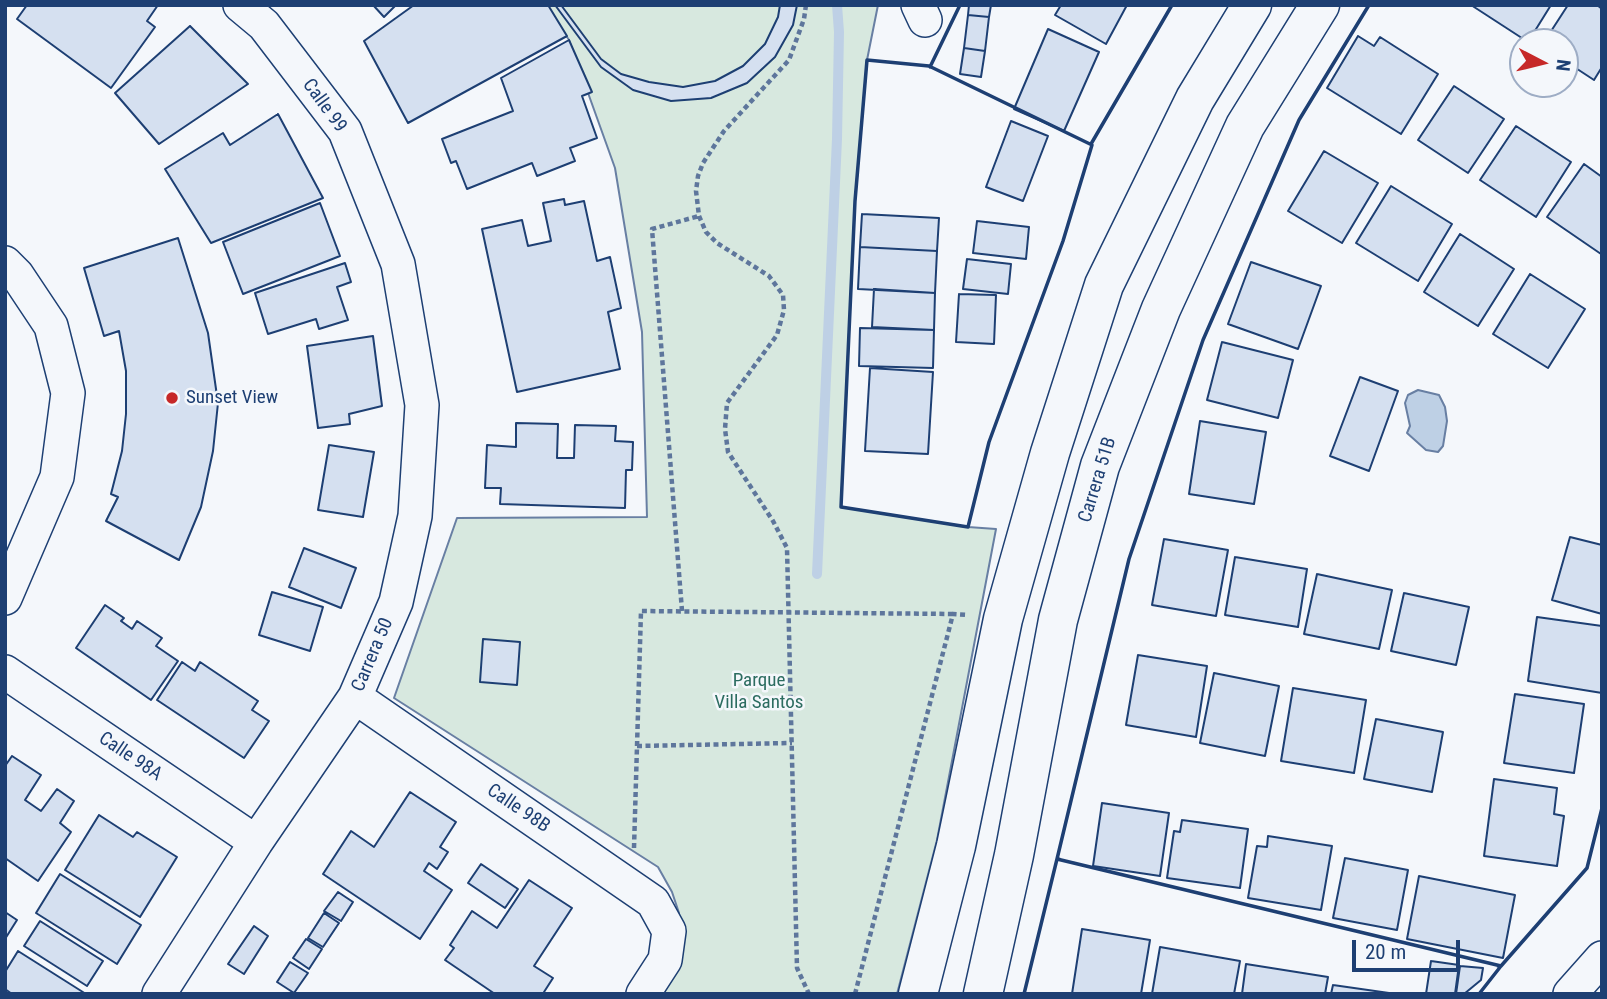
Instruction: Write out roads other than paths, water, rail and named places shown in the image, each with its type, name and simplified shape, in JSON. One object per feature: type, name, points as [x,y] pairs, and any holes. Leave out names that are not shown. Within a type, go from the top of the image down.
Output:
[{"type":"main road","points":[[918,994],[956,846],[1003,619],[1050,453],[1104,285],[1195,99],[1252,5]]},
{"type":"main road","name":"Carrera 51B","points":[[984,994],[1014,855],[1058,620],[1100,466],[1161,309],[1245,126],[1320,5]]},
{"type":"street","name":"Calle 99","points":[[240,5],[264,25],[345,131],[398,264]]},
{"type":"street","points":[[5,263],[17,275],[51,326],[68,393],[57,477],[5,598]]},
{"type":"street","name":"Carrera 50","points":[[159,994],[256,842],[355,697],[396,602],[415,516],[422,405],[398,264]]},
{"type":"street","name":"Calle 98A","points":[[5,672],[256,842]]},
{"type":"street","name":"Calle 98B","points":[[355,697],[653,902],[669,930],[665,960],[643,994]]},
{"type":"street","points":[[1570,994],[1602,958]]},
{"type":"water","points":[[1418,390],[1439,395],[1445,407],[1447,421],[1443,446],[1438,452],[1426,450],[1407,433],[1410,426],[1405,403],[1408,395]]},
{"type":"waterway","points":[[817,574],[837,139],[837,5]]},
{"type":"place","name":"Sunset View","points":[[172,398]]},
{"type":"park label","name":"Parque Villa Santos","points":[[759,692]]}]
